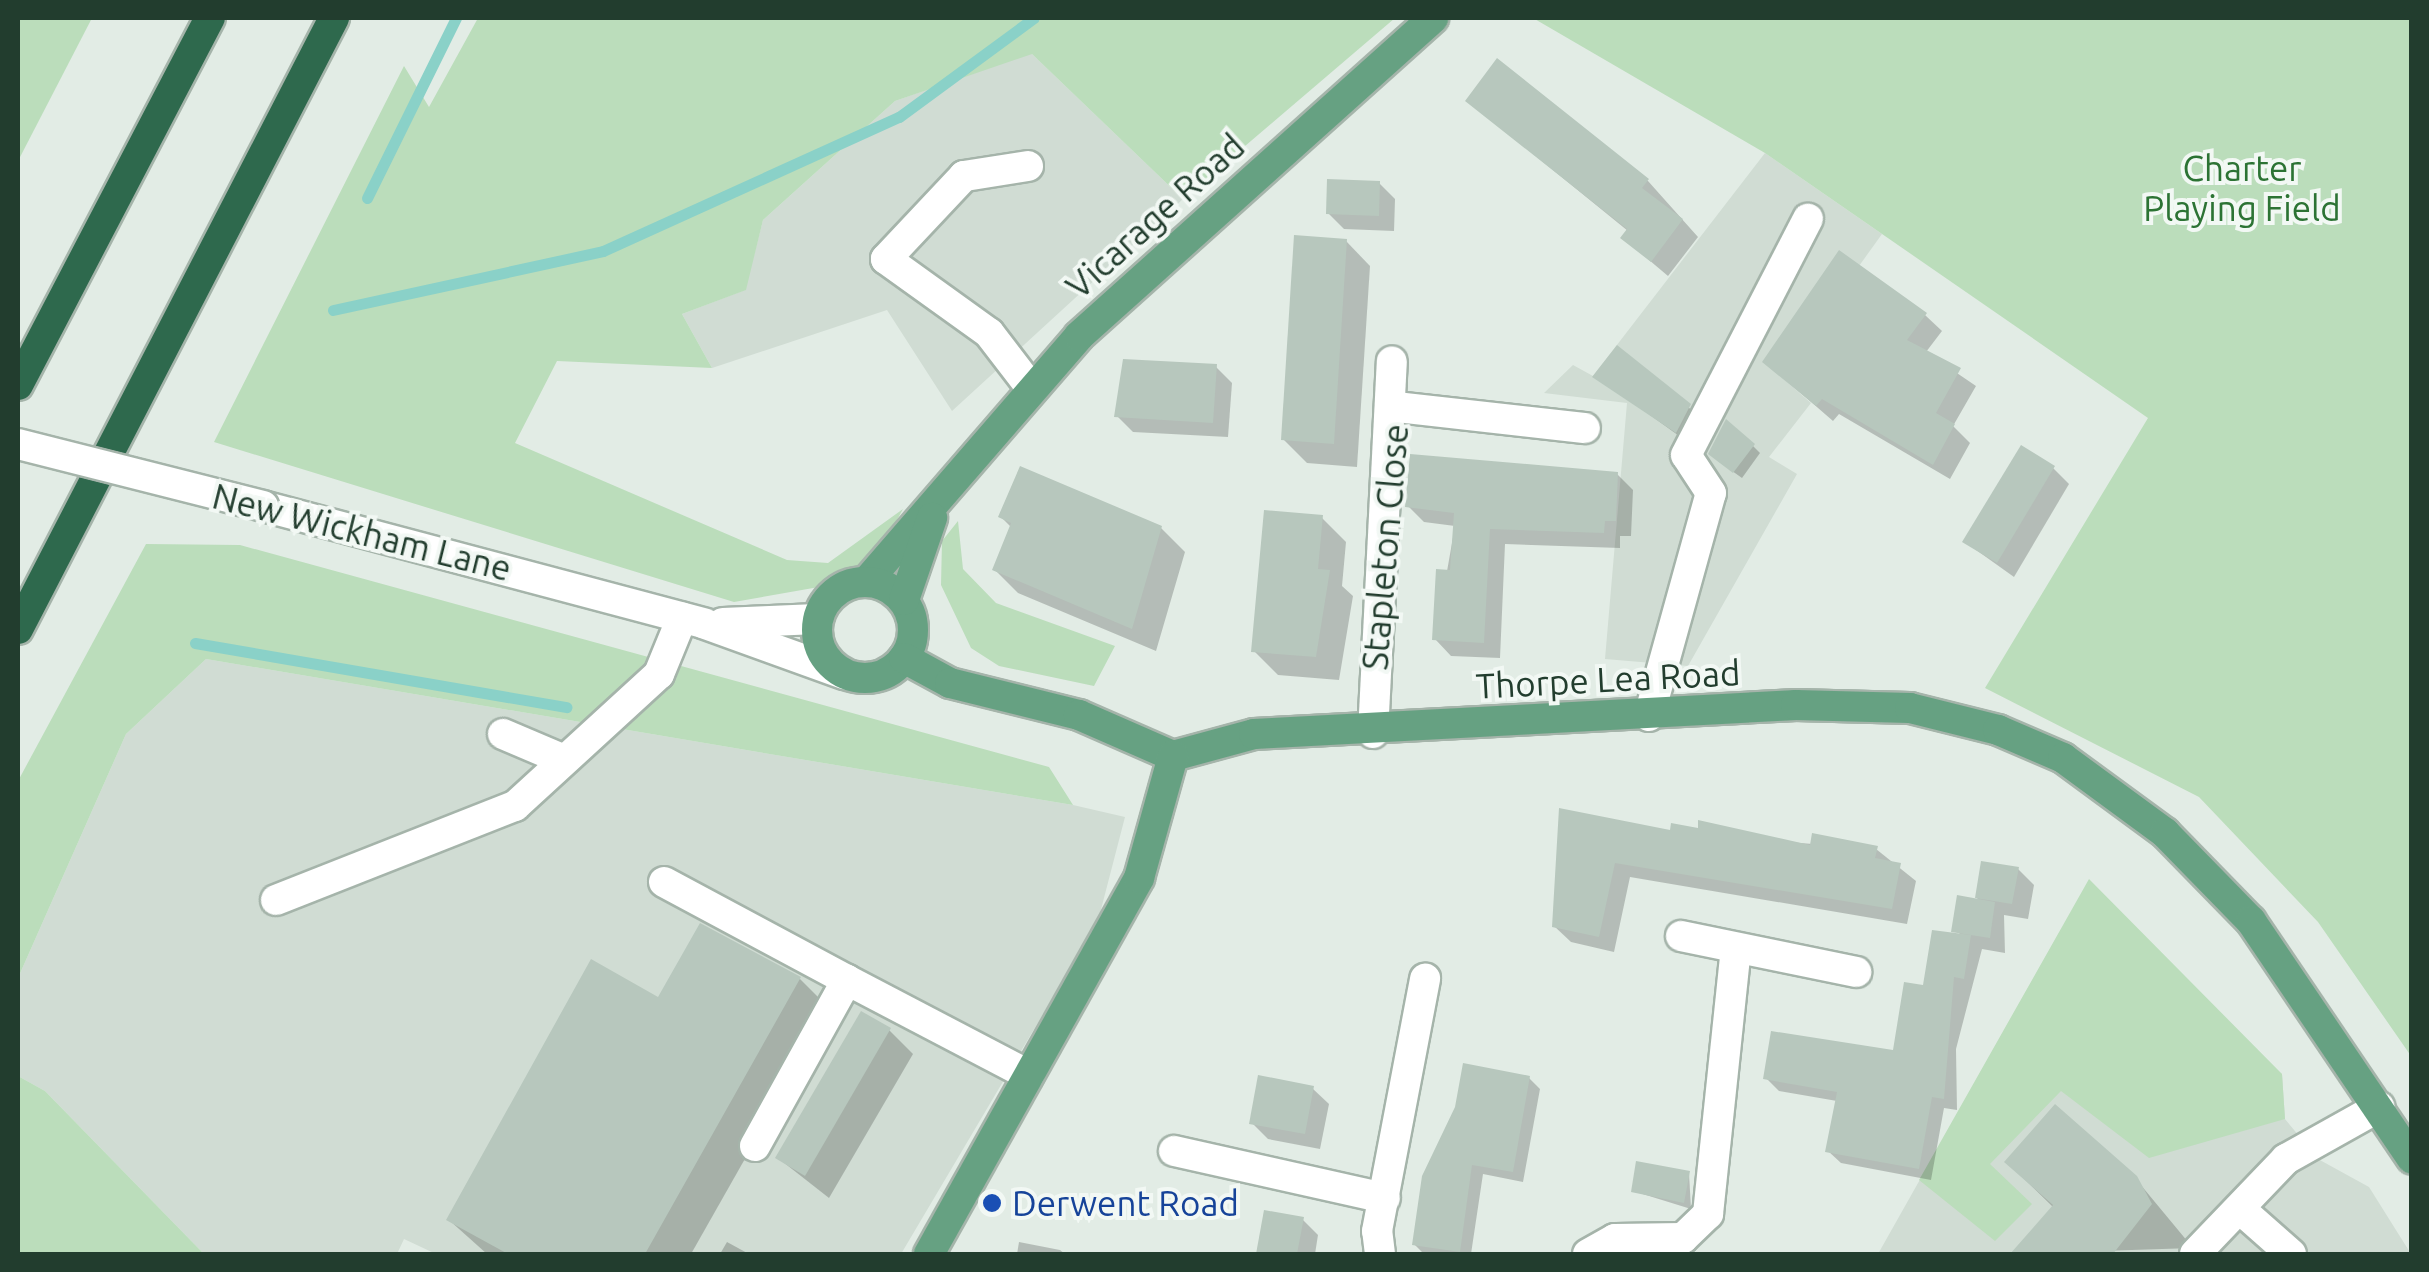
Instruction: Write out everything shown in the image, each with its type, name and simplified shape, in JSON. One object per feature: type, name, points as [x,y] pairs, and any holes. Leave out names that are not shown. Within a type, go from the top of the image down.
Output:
[{"type":"highway","points":[[18,385],[210,18]]},
{"type":"highway","points":[[18,629],[334,18]]},
{"type":"main road","name":"Vicarage Road","points":[[867,581],[1032,389],[1193,229],[1433,18]]},
{"type":"main road","name":"Vicarage Road","points":[[904,600],[945,487]]},
{"type":"main road","points":[[867,581],[904,600],[914,632],[904,658],[882,676],[844,674],[821,651],[817,619],[830,596],[867,581]]},
{"type":"main road","points":[[904,658],[950,683],[1080,715],[1173,756],[1139,878],[929,1254]]},
{"type":"main road","name":"Thorpe Lea Road","points":[[1173,756],[1254,734],[1373,733],[1650,716],[1910,708],[2063,758],[2165,833],[2251,921],[2412,1159]]},
{"type":"street","points":[[1028,166],[964,176],[886,259],[989,333],[1032,389]]},
{"type":"street","points":[[1650,716],[1710,493],[1686,455],[1808,219]]},
{"type":"street","name":"Stapleton Close","points":[[1373,733],[1376,564],[1397,407],[1392,362]]},
{"type":"street","points":[[1397,407],[1585,428]]},
{"type":"street","name":"New Wickham Lane","points":[[18,444],[693,621],[844,674]]},
{"type":"street","name":"New Wickham Lane","points":[[693,621],[817,619]]},
{"type":"street","points":[[276,900],[515,806],[659,674],[693,621]]},
{"type":"street","points":[[503,734],[562,760]]},
{"type":"street","points":[[664,882],[1029,1076]]},
{"type":"street","points":[[1681,936],[1856,972]]},
{"type":"street","points":[[1588,1254],[1615,1239],[1682,1238],[1708,1214],[1736,949]]},
{"type":"street","points":[[1380,1254],[1385,1198],[1424,979]]},
{"type":"street","points":[[755,1146],[847,980]]},
{"type":"street","points":[[2195,1254],[2286,1159],[2380,1107]]},
{"type":"street","points":[[1174,1152],[1385,1198]]},
{"type":"street","points":[[2240,1210],[2290,1254]]},
{"type":"shaded area","points":[[1031,53],[1183,199],[952,411],[887,310],[712,368],[682,314],[745,290],[763,220],[895,101]]},
{"type":"shaded area","points":[[1765,153],[1882,234],[1780,376],[1811,403],[1769,457],[1797,474],[1688,666],[1605,659],[1627,403],[1544,393],[1573,365],[1593,376]]},
{"type":"shaded area","points":[[206,659],[1073,805],[1125,817],[1098,921],[901,1254],[436,1254],[404,1239],[397,1254],[204,1254],[45,1091],[18,1076],[18,978],[126,734]]},
{"type":"shaded area","points":[[2059,933],[2282,1074],[2285,1119],[2318,1159],[2369,1187],[2411,1254],[1878,1254]]},
{"type":"green space","points":[[18,18],[92,18],[18,161]]},
{"type":"green space","points":[[478,18],[1395,18],[1183,199],[1032,54],[895,101],[763,220],[746,290],[682,314],[712,368],[557,361],[515,443],[787,560],[828,563],[903,509],[882,547],[836,584],[734,602],[214,442],[404,66],[429,107]]},
{"type":"green space","name":"Charter Playing Field","points":[[1533,18],[2411,18],[2411,1056],[2318,922],[2199,797],[1985,688],[2148,418],[1765,153]]},
{"type":"green space","points":[[958,521],[963,569],[996,603],[1115,646],[1094,686],[999,666],[971,648],[941,585],[942,541]]},
{"type":"green space","points":[[146,544],[240,545],[1049,767],[1073,805],[206,659],[126,734],[18,978],[18,781]]},
{"type":"green space","points":[[2089,879],[2282,1074],[2285,1119],[2149,1158],[2061,1091],[1990,1164],[2032,1204],[1995,1241],[1919,1180]]},
{"type":"green space","points":[[18,1076],[45,1091],[204,1254],[18,1254]]},
{"type":"building","points":[[1497,58],[1649,179],[1642,188],[1683,219],[1651,262],[1620,238],[1627,229],[1465,101]]},
{"type":"building","points":[[1327,179],[1380,181],[1379,216],[1326,214]]},
{"type":"building","points":[[1294,235],[1347,239],[1334,444],[1281,440]]},
{"type":"building","points":[[1839,250],[1927,313],[1907,340],[1961,368],[1936,413],[1955,424],[1933,465],[1822,399],[1816,406],[1762,362]]},
{"type":"building","points":[[1617,345],[1691,404],[1676,433],[1592,377]]},
{"type":"building","points":[[1123,359],[1217,364],[1213,423],[1114,417]]},
{"type":"building","points":[[1726,419],[1755,444],[1733,473],[1708,454]]},
{"type":"building","points":[[2021,445],[2055,466],[1997,563],[1962,542]]},
{"type":"building","points":[[1410,454],[1618,472],[1616,521],[1605,521],[1604,533],[1490,529],[1484,643],[1432,640],[1436,569],[1450,570],[1454,513],[1405,507]]},
{"type":"building","points":[[1020,466],[1162,526],[1132,629],[992,570],[1011,523],[998,517]]},
{"type":"building","points":[[1264,510],[1323,515],[1318,569],[1330,570],[1316,657],[1251,652]]},
{"type":"building","points":[[1559,808],[1670,830],[1671,823],[1698,828],[1698,820],[1810,845],[1812,833],[1878,846],[1875,858],[1901,863],[1892,909],[1615,863],[1599,937],[1552,927]]},
{"type":"building","points":[[1981,861],[2019,867],[2012,904],[1975,898]]},
{"type":"building","points":[[1957,895],[1995,902],[1990,938],[1951,932]]},
{"type":"building","points":[[700,923],[801,977],[645,1254],[508,1254],[446,1220],[591,959],[658,997]]},
{"type":"building","points":[[1932,930],[1971,935],[1964,979],[1954,977],[1944,1099],[1932,1097],[1919,1169],[1825,1152],[1837,1092],[1763,1079],[1771,1031],[1893,1050],[1904,982],[1923,985]]},
{"type":"building","points":[[861,1011],[891,1028],[805,1176],[775,1158]]},
{"type":"building","points":[[1463,1063],[1530,1076],[1513,1172],[1472,1165],[1460,1252],[1412,1245],[1422,1176],[1455,1107]]},
{"type":"building","points":[[1258,1075],[1314,1086],[1305,1134],[1249,1124]]},
{"type":"building","points":[[2055,1104],[2137,1176],[2152,1204],[2113,1254],[2010,1254],[2053,1205],[2004,1162]]},
{"type":"building","points":[[1636,1161],[1690,1171],[1684,1203],[1631,1192]]},
{"type":"building","points":[[1264,1210],[1304,1217],[1297,1254],[1256,1254]]},
{"type":"waterway","points":[[367,198],[456,18]]},
{"type":"waterway","points":[[333,310],[603,251],[899,117],[1034,18]]},
{"type":"waterway","points":[[195,643],[567,707]]},
{"type":"place","name":"Derwent Road","points":[[992,1203]]}]
